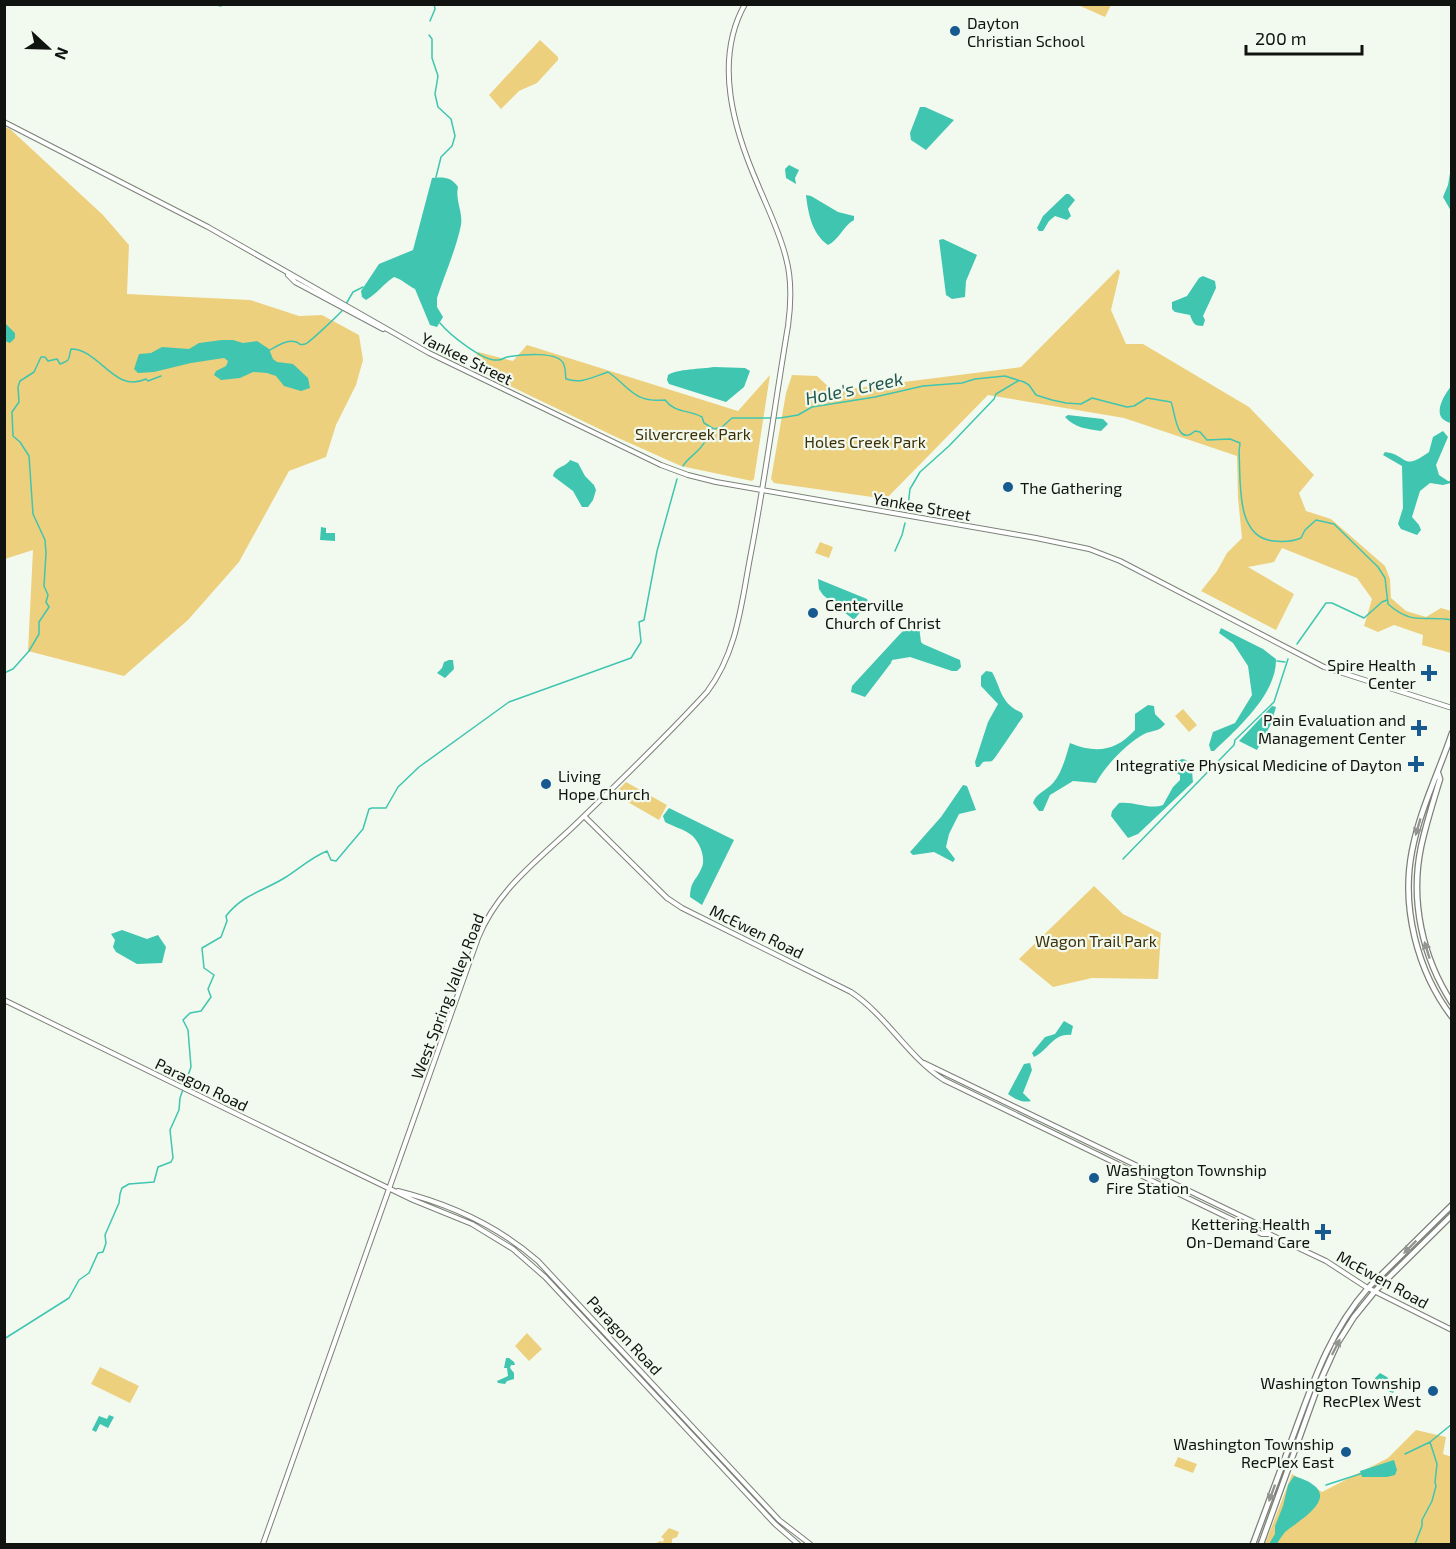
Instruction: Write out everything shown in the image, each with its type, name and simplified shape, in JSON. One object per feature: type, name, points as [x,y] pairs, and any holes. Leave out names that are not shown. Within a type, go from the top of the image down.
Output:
[{"type":"main road","points":[[1452,733],[1438,772],[1434,777],[1411,852],[1409,912],[1427,976],[1452,1017]]},
{"type":"main road","points":[[1438,772],[1440,779],[1420,848],[1417,893],[1419,919],[1428,954],[1442,987],[1452,1003]]},
{"type":"main road","points":[[1452,1205],[1368,1288],[1343,1320],[1324,1354],[1254,1543],[1261,1544],[1318,1386],[1337,1344],[1354,1317],[1375,1291],[1452,1215]]},
{"type":"street","name":"West Spring Valley Road","points":[[263,1545],[478,938],[488,918],[515,881],[700,700],[721,670],[737,630],[790,316],[789,272],[784,250],[737,128],[731,102],[729,63],[732,37],[745,4]]},
{"type":"street","name":"Yankee Street","points":[[4,122],[184,214],[286,272],[374,326],[387,330],[439,358],[669,468],[704,480],[1040,538],[1089,549],[1162,581],[1338,673],[1452,708]]},
{"type":"street","name":"McEwen Road","points":[[584,816],[667,898],[682,908],[851,992],[874,1010],[930,1071],[944,1080],[1262,1234],[1269,1234],[1328,1262],[1368,1288],[1452,1330]]},
{"type":"street","name":"Paragon Road","points":[[4,1000],[390,1189],[472,1224],[494,1236],[526,1259],[775,1524],[798,1545]]},
{"type":"street","name":"McEwen Road","points":[[924,1062],[1266,1228],[1269,1234]]},
{"type":"street","name":"Paragon Road","points":[[390,1189],[419,1196],[467,1214],[529,1252],[779,1520],[810,1545]]},
{"type":"green space","points":[[1078,5],[1111,5],[1105,17]]},
{"type":"green space","points":[[540,40],[558,57],[558,60],[537,83],[519,91],[501,109],[489,95]]},
{"type":"green space","points":[[5,127],[10,129],[103,215],[129,245],[127,294],[250,300],[299,316],[322,315],[359,335],[363,360],[356,385],[336,425],[326,457],[289,471],[239,562],[188,620],[124,676],[28,651],[33,550],[5,559]]},
{"type":"green space","name":"Holes Creek Park","points":[[1118,269],[1120,272],[1111,310],[1126,344],[1143,344],[1249,407],[1314,475],[1299,493],[1306,511],[1331,519],[1385,566],[1390,579],[1391,598],[1406,611],[1426,617],[1441,608],[1451,611],[1451,653],[1422,645],[1423,635],[1394,625],[1378,632],[1364,626],[1372,599],[1357,578],[1282,548],[1274,562],[1248,567],[1294,594],[1276,630],[1201,591],[1217,571],[1227,553],[1242,538],[1237,456],[1124,418],[988,395],[886,499],[774,483],[771,479],[786,393],[792,375],[817,376],[833,391],[1021,367]]},
{"type":"green space","name":"Silvercreek Park","points":[[527,345],[738,411],[770,375],[754,479],[752,481],[681,466],[475,369],[473,364],[478,352],[513,361]]},
{"type":"green space","points":[[820,542],[833,547],[829,558],[815,553]]},
{"type":"green space","points":[[1183,709],[1197,725],[1189,732],[1175,716]]},
{"type":"green space","points":[[626,782],[667,805],[659,820],[614,794]]},
{"type":"green space","name":"Wagon Trail Park","points":[[1094,886],[1123,914],[1161,933],[1158,979],[1092,978],[1053,987],[1019,959]]},
{"type":"green space","points":[[527,1333],[542,1349],[529,1361],[515,1346]]},
{"type":"green space","points":[[100,1367],[139,1386],[130,1403],[91,1384]]},
{"type":"green space","points":[[1416,1430],[1446,1437],[1443,1454],[1452,1457],[1451,1544],[1265,1544],[1292,1474],[1322,1492],[1388,1458]]},
{"type":"green space","points":[[1178,1457],[1197,1464],[1193,1473],[1174,1466]]},
{"type":"green space","points":[[669,1528],[679,1532],[677,1537],[672,1539],[672,1544],[654,1544],[663,1542],[664,1539],[661,1537]]},
{"type":"water","points":[[920,107],[954,120],[926,150],[911,140],[910,133]]},
{"type":"water","points":[[789,165],[799,170],[795,178],[796,184],[786,178],[785,169]]},
{"type":"water","points":[[1451,167],[1451,211],[1443,197]]},
{"type":"water","points":[[432,178],[447,178],[458,187],[457,197],[461,220],[456,243],[437,298],[437,307],[443,317],[437,327],[430,325],[415,289],[397,278],[394,277],[366,300],[362,297],[361,291],[379,264],[413,250]]},
{"type":"water","points":[[1066,194],[1075,200],[1068,209],[1071,216],[1067,220],[1055,216],[1043,231],[1039,231],[1037,228],[1043,216]]},
{"type":"water","points":[[806,195],[838,212],[854,216],[854,220],[828,245],[815,229]]},
{"type":"water","points":[[943,239],[977,255],[966,281],[965,297],[952,299],[946,295],[939,240]]},
{"type":"water","points":[[1203,276],[1215,281],[1216,288],[1203,316],[1205,320],[1203,326],[1194,324],[1190,315],[1175,312],[1172,309],[1172,302],[1187,296],[1199,278]]},
{"type":"water","points":[[5,323],[15,333],[15,338],[10,343],[5,341]]},
{"type":"water","points":[[222,340],[243,343],[257,341],[269,349],[273,359],[277,362],[293,364],[308,378],[310,388],[301,391],[284,386],[276,376],[267,373],[253,372],[240,378],[221,380],[214,375],[216,371],[226,366],[228,361],[224,358],[154,372],[138,373],[134,369],[139,354],[151,353],[162,347],[189,349],[199,343]]},
{"type":"water","points":[[714,367],[745,368],[750,371],[744,387],[726,402],[669,384],[667,380],[668,375],[672,373]]},
{"type":"water","points":[[1451,386],[1451,423],[1441,417],[1440,407]]},
{"type":"water","points":[[1068,415],[1103,419],[1108,424],[1101,431],[1086,429],[1069,421],[1065,417]]},
{"type":"water","points":[[1443,431],[1448,437],[1436,465],[1439,475],[1451,483],[1443,485],[1430,483],[1420,491],[1412,517],[1421,530],[1417,535],[1401,529],[1398,524],[1403,508],[1402,466],[1383,455],[1385,452],[1409,462],[1414,461],[1429,452],[1433,437]]},
{"type":"water","points":[[570,460],[578,463],[596,490],[588,507],[582,507],[573,491],[553,476],[556,470]]},
{"type":"water","points":[[321,527],[326,528],[326,533],[335,533],[335,541],[320,540]]},
{"type":"water","points":[[818,579],[867,599],[868,602],[854,620],[823,595],[819,589]]},
{"type":"water","points":[[919,626],[923,644],[960,660],[961,667],[957,671],[910,657],[892,660],[865,697],[851,692],[852,686],[905,629]]},
{"type":"water","points":[[1221,628],[1263,649],[1276,659],[1275,672],[1263,698],[1254,710],[1234,732],[1214,751],[1211,751],[1209,745],[1213,732],[1235,723],[1252,695],[1248,666],[1233,643],[1219,633]]},
{"type":"water","points":[[453,660],[454,669],[445,678],[437,673],[444,662]]},
{"type":"water","points":[[986,671],[992,672],[1002,696],[1009,705],[1022,713],[1023,717],[992,761],[983,762],[976,767],[975,762],[988,722],[998,704],[981,686],[981,676]]},
{"type":"water","points":[[1148,705],[1154,706],[1155,714],[1165,724],[1163,727],[1144,734],[1130,743],[1111,762],[1096,783],[1073,781],[1050,795],[1043,811],[1039,811],[1033,803],[1034,800],[1056,779],[1070,743],[1088,749],[1113,746],[1135,730],[1135,714]]},
{"type":"water","points":[[1272,706],[1276,707],[1271,724],[1257,750],[1239,741]]},
{"type":"water","points":[[1182,759],[1190,764],[1193,782],[1138,834],[1128,838],[1111,816],[1112,811],[1119,803],[1152,807],[1163,805],[1173,787],[1180,780],[1180,775],[1169,765]]},
{"type":"water","points":[[963,785],[967,786],[976,810],[959,814],[949,834],[946,847],[955,859],[953,862],[934,852],[913,855],[910,852],[941,817]]},
{"type":"water","points":[[669,808],[734,840],[702,905],[690,897],[693,884],[703,863],[701,849],[690,834],[665,822],[663,816]]},
{"type":"water","points":[[122,930],[147,939],[158,935],[166,947],[162,963],[137,964],[116,952],[113,947],[115,940],[111,934]]},
{"type":"water","points":[[1064,1021],[1073,1026],[1071,1035],[1060,1037],[1034,1057],[1032,1053],[1045,1037],[1055,1034]]},
{"type":"water","points":[[1030,1063],[1032,1070],[1023,1093],[1031,1101],[1022,1101],[1008,1094],[1024,1064]]},
{"type":"water","points":[[506,1358],[514,1362],[515,1365],[511,1365],[510,1368],[514,1373],[514,1379],[505,1384],[498,1383],[497,1381],[508,1376],[507,1368],[504,1368]]},
{"type":"water","points":[[1380,1373],[1387,1377],[1395,1389],[1393,1393],[1378,1387],[1375,1378]]},
{"type":"water","points":[[109,1415],[114,1417],[108,1428],[100,1424],[96,1432],[92,1430],[99,1416],[107,1419]]},
{"type":"water","points":[[1394,1460],[1397,1470],[1395,1475],[1362,1477],[1360,1471]]},
{"type":"water","points":[[1294,1476],[1319,1490],[1318,1504],[1285,1532],[1277,1544],[1269,1544],[1275,1534],[1275,1526],[1288,1485]]},
{"type":"waterway","name":"Hole's Creek","points":[[213,4],[221,6],[223,4]]},
{"type":"waterway","name":"Hole's Creek","points":[[430,21],[435,9],[434,4]]},
{"type":"waterway","name":"Hole's Creek","points":[[429,35],[432,39],[432,58],[438,76],[435,94],[438,107],[451,119],[455,136],[452,146],[441,157],[436,177]]},
{"type":"waterway","points":[[346,304],[353,292],[363,287]]},
{"type":"waterway","points":[[268,351],[289,342],[305,344],[344,308]]},
{"type":"waterway","name":"Hole's Creek","points":[[440,323],[458,340],[484,357],[498,360],[529,355],[555,357],[564,365],[566,379],[577,381],[608,372],[633,393],[646,399],[665,400],[673,407],[702,417],[704,423],[714,429],[722,427],[732,418],[780,418],[798,415],[812,407],[875,397],[923,386],[1005,376],[1029,385],[1036,395],[1066,403],[1081,404],[1092,398],[1127,407],[1134,406],[1147,398],[1171,402],[1177,426],[1184,435],[1195,431],[1200,432],[1207,440],[1230,439],[1240,443],[1242,506],[1252,529],[1261,537],[1273,541],[1291,541],[1301,538],[1305,530],[1316,520],[1334,524],[1378,567],[1385,578],[1388,604],[1404,615],[1452,620]]},
{"type":"waterway","points":[[4,673],[13,669],[29,651],[39,634],[39,622],[49,607],[46,602],[48,595],[44,586],[45,540],[33,514],[29,456],[13,436],[12,412],[19,402],[20,381],[34,372],[41,357],[45,357],[48,361],[57,359],[60,364],[64,363],[68,360],[71,349],[90,356],[125,381],[135,382],[146,379],[148,381],[161,376]]},
{"type":"waterway","points":[[908,506],[910,489],[920,472],[949,446],[994,399],[996,394],[1018,381]]},
{"type":"waterway","points":[[683,466],[703,445],[706,431],[711,428]]},
{"type":"waterway","points":[[4,1339],[69,1298],[79,1280],[89,1273],[98,1253],[103,1252],[106,1243],[105,1235],[119,1203],[122,1188],[129,1184],[154,1182],[158,1167],[171,1162],[173,1158],[170,1130],[179,1110],[180,1098],[191,1067],[188,1030],[183,1020],[190,1013],[201,1011],[211,997],[208,989],[214,975],[204,968],[202,948],[221,937],[227,921],[226,916],[239,903],[286,877],[322,853],[327,851],[331,860],[336,861],[363,829],[369,809],[386,808],[398,787],[419,767],[509,702],[631,658],[641,642],[639,622],[644,620],[657,551],[677,479]]},
{"type":"waterway","points":[[895,551],[905,523]]},
{"type":"waterway","points":[[1297,644],[1326,603],[1332,603],[1364,618],[1387,600]]},
{"type":"waterway","points":[[1123,859],[1274,702],[1288,659]]},
{"type":"waterway","points":[[1277,661],[1285,662]]},
{"type":"waterway","points":[[1405,1454],[1430,1442],[1452,1424]]},
{"type":"waterway","points":[[1415,1544],[1436,1486],[1437,1464],[1430,1442]]},
{"type":"waterway","points":[[1326,1485],[1363,1473]]},
{"type":"place","name":"Dayton Christian School","points":[[955,31]]},
{"type":"place","name":"The Gathering","points":[[1008,487]]},
{"type":"place","name":"Centerville Church of Christ","points":[[813,613]]},
{"type":"place","name":"Spire Health Center","points":[[1429,673]]},
{"type":"place","name":"Pain Evaluation and Management Center","points":[[1419,728]]},
{"type":"place","name":"Integrative Physical Medicine of Dayton","points":[[1416,764]]},
{"type":"place","name":"Living Hope Church","points":[[546,784]]},
{"type":"place","name":"Washington Township Fire Station","points":[[1094,1178]]},
{"type":"place","name":"Kettering Health On-Demand Care","points":[[1323,1232]]},
{"type":"place","name":"Washington Township RecPlex West","points":[[1433,1391]]},
{"type":"place","name":"Washington Township RecPlex East","points":[[1346,1452]]}]
